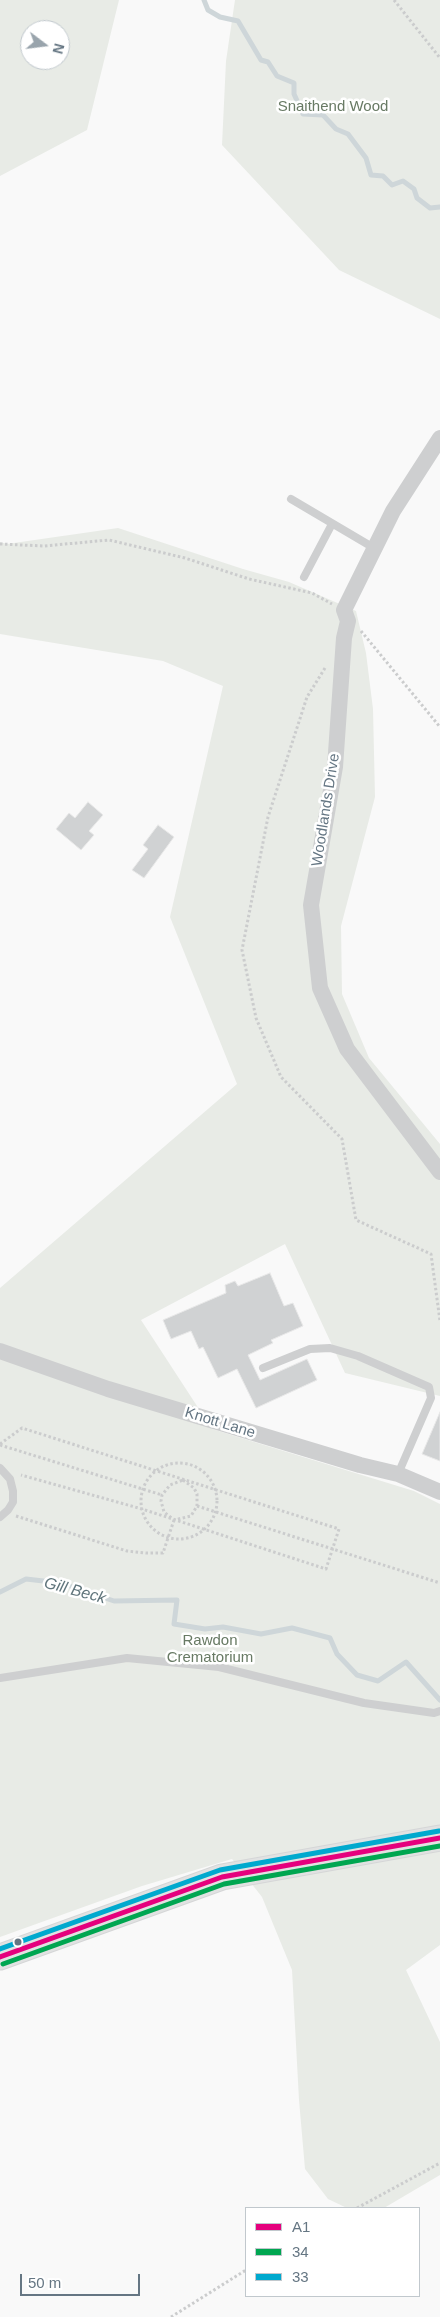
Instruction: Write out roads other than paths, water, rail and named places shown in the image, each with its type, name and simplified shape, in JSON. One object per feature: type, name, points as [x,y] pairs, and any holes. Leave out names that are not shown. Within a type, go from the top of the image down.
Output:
[{"type":"main road","points":[[0,1957],[222,1877],[440,1838]]},
{"type":"street","name":"Woodlands Drive","points":[[440,438],[393,511],[344,610],[348,621],[344,638],[335,767],[311,905],[320,988],[347,1049],[440,1172]]},
{"type":"street","name":"Knott Lane","points":[[0,1352],[108,1389],[360,1465],[398,1474],[440,1492]]},
{"type":"lane","points":[[291,499],[374,548]]},
{"type":"lane","points":[[304,577],[332,524]]},
{"type":"lane","points":[[263,1368],[310,1349],[330,1348],[358,1356],[429,1387],[431,1398],[398,1474]]},
{"type":"lane","points":[[1,1469],[10,1479],[13,1491],[13,1502],[3,1514]]},
{"type":"lane","points":[[0,1678],[127,1658],[219,1667],[364,1702],[437,1712]]},
{"type":"waterway","points":[[204,0],[208,10],[220,17],[238,21],[261,60],[268,62],[277,76],[294,83],[294,94],[303,114],[323,115],[336,129],[348,134],[366,158],[371,175],[383,176],[392,185],[403,181],[414,189],[417,198],[430,208],[440,207]]},
{"type":"waterway","name":"Gill Beck","points":[[0,1592],[26,1579],[61,1583],[114,1601],[177,1600],[174,1624],[205,1629],[223,1627],[261,1634],[292,1628],[330,1638],[337,1654],[357,1675],[378,1681],[406,1662],[440,1700]]},
{"type":"park label","name":"Snaithend Wood","points":[[333,107]]},
{"type":"park label","name":"Rawdon Crematorium","points":[[210,1650]]}]
